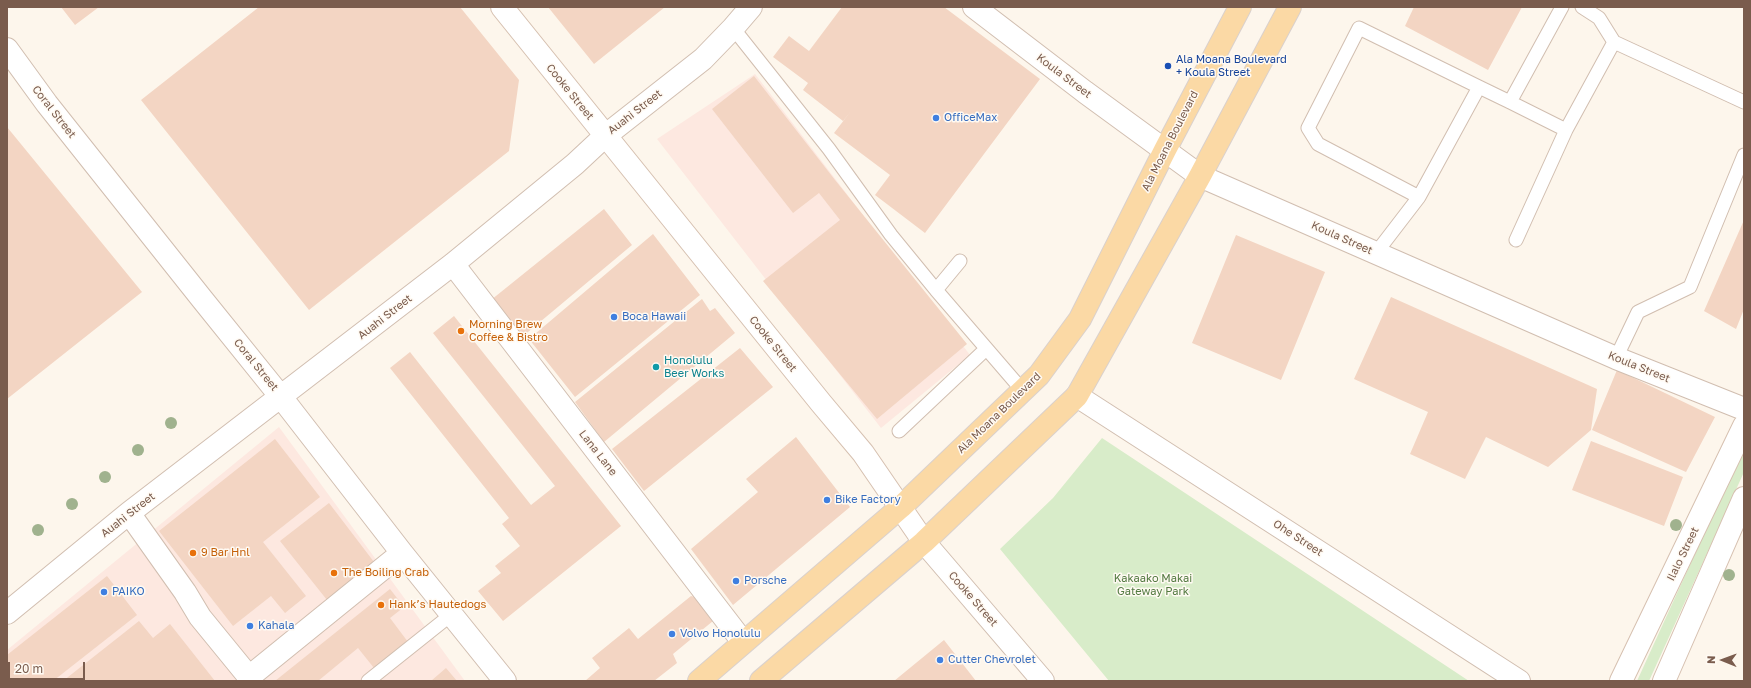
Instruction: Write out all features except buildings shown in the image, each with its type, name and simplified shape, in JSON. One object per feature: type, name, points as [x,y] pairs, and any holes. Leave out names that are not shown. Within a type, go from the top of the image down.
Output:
[{"type":"main road","name":"Ala Moana Boulevard","points":[[699,681],[901,507],[1023,392],[1039,375],[1080,319],[1165,150],[1240,7]]},
{"type":"main road","points":[[761,681],[924,542],[1078,396],[1200,176],[1290,7]]},
{"type":"street","name":"Cooke Street","points":[[502,7],[816,396],[864,453],[924,542],[1043,681]]},
{"type":"street","name":"Auahi Street","points":[[7,613],[129,513],[453,264],[575,164],[605,136],[703,59],[751,7]]},
{"type":"street","name":"Koula Street","points":[[974,7],[1085,92],[1200,176],[1616,358],[1744,409]]},
{"type":"street","name":"Coral Street","points":[[7,49],[71,134],[281,397],[504,681]]},
{"type":"street","name":"Lana Lane","points":[[453,264],[743,642]]},
{"type":"street","name":"Ohe Street","points":[[1078,396],[1519,681]]},
{"type":"street","name":"Ilalo Street","points":[[1621,681],[1744,426]]},
{"type":"street","points":[[1664,681],[1744,498]]},
{"type":"street","points":[[129,513],[185,592],[200,617],[249,677],[402,553]]},
{"type":"lane","points":[[1510,102],[1562,7]]},
{"type":"lane","points":[[1582,7],[1599,18],[1614,42],[1744,102]]},
{"type":"lane","points":[[733,28],[829,149],[891,235],[1023,392]]},
{"type":"lane","points":[[1419,197],[1318,144],[1308,128],[1359,28],[1566,130]]},
{"type":"lane","points":[[1516,240],[1566,130],[1614,42]]},
{"type":"lane","points":[[1376,253],[1419,197],[1479,87]]},
{"type":"lane","points":[[1616,358],[1638,312],[1690,287],[1744,155]]},
{"type":"lane","points":[[936,290],[960,261]]},
{"type":"lane","points":[[899,431],[986,349]]},
{"type":"lane","points":[[368,681],[452,614]]},
{"type":"shaded area","points":[[755,74],[970,355],[881,428],[657,139]]},
{"type":"shaded area","points":[[279,427],[465,681],[7,681],[7,650]]},
{"type":"green space","name":"Kakaako Makai Gateway Park","points":[[1102,438],[1469,681],[1109,681],[1000,549],[1053,498]]},
{"type":"green space","points":[[1740,455],[1744,457],[1744,472],[1649,681],[1637,681]]},
{"type":"place","name":"Ala Moana Boulevard + Koula Street","points":[[1168,66]]},
{"type":"place","name":"OfficeMax","points":[[936,118]]},
{"type":"place","name":"Boca Hawaii","points":[[614,317]]},
{"type":"place","name":"Morning Brew Coffee & Bistro","points":[[461,331]]},
{"type":"place","name":"Honolulu Beer Works","points":[[656,367]]},
{"type":"place","name":"Bike Factory","points":[[827,500]]},
{"type":"place","name":"9 Bar Hnl","points":[[193,553]]},
{"type":"place","name":"The Boiling Crab","points":[[334,573]]},
{"type":"place","name":"Porsche","points":[[736,581]]},
{"type":"place","name":"PAIKO","points":[[104,592]]},
{"type":"place","name":"Hank’s Hautedogs","points":[[381,605]]},
{"type":"place","name":"Kahala","points":[[250,626]]},
{"type":"place","name":"Volvo Honolulu","points":[[672,634]]},
{"type":"place","name":"Cutter Chevrolet","points":[[940,660]]}]
